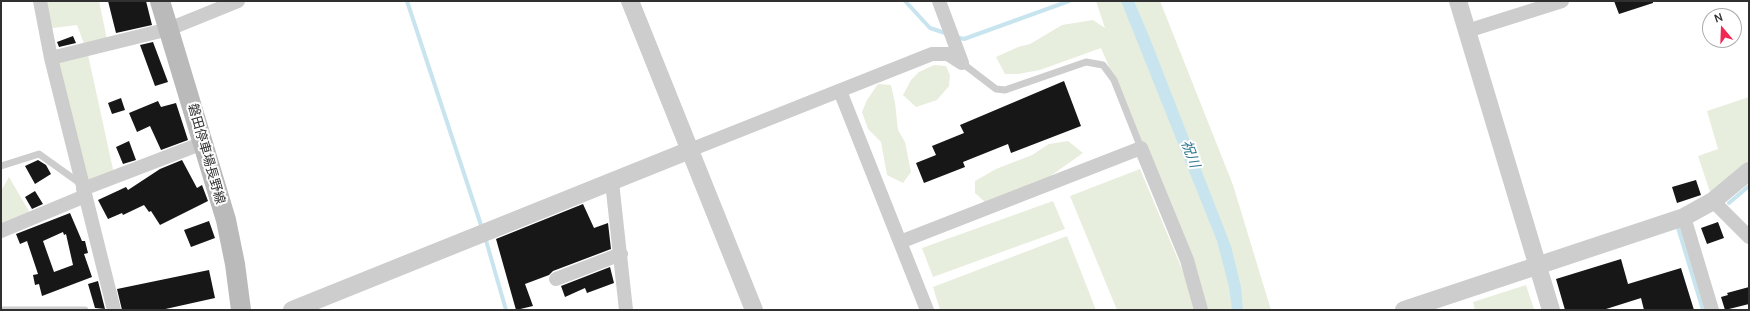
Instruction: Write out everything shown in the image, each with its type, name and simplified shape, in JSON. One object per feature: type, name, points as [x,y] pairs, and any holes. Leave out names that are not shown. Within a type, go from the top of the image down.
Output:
[{"type":"main road","name":"磐田停車場長野線","points":[[160,1],[226,220],[236,264],[242,310]]},
{"type":"street","points":[[40,1],[51,58],[114,310]]},
{"type":"street","points":[[51,58],[169,29],[238,1]]},
{"type":"street","points":[[630,1],[754,310]]},
{"type":"street","points":[[939,1],[962,63]]},
{"type":"street","points":[[1458,1],[1551,310]]},
{"type":"street","points":[[1467,30],[1562,1]]},
{"type":"street","points":[[292,310],[932,54],[948,54],[962,63]]},
{"type":"street","points":[[840,91],[927,310]]},
{"type":"street","points":[[1,231],[83,190],[203,143]]},
{"type":"street","points":[[900,242],[1141,148],[1187,260],[1201,310]]},
{"type":"street","points":[[1404,310],[1684,217],[1713,201],[1749,172]]},
{"type":"street","points":[[612,182],[626,310]]},
{"type":"street","points":[[1713,201],[1749,237]]},
{"type":"street","points":[[1684,217],[1712,310]]},
{"type":"street","points":[[556,279],[621,254]]},
{"type":"lane","points":[[962,63],[996,89],[1005,90],[1086,62],[1103,65],[1114,80],[1141,148]]},
{"type":"lane","points":[[1,166],[39,154],[83,190]]},
{"type":"lane","points":[[1,310],[85,310]]},
{"type":"green space","points":[[39,1],[99,1],[108,44],[87,50],[114,174],[83,189],[51,58],[86,49],[77,25],[45,29]]},
{"type":"green space","points":[[1096,1],[1160,1],[1233,185],[1271,310],[1117,310],[1070,196],[1140,169],[1195,300],[1174,219],[1101,48],[1040,70],[1018,74],[1005,74],[996,57],[1018,47],[1030,44],[1062,25],[1093,20],[1105,28]]},
{"type":"green space","points":[[934,65],[946,66],[950,75],[949,86],[937,100],[916,107],[903,95],[911,80],[919,72]]},
{"type":"green space","points":[[878,84],[891,85],[898,130],[905,142],[911,172],[903,183],[887,175],[881,142],[868,129],[862,112],[867,100]]},
{"type":"green space","points":[[1749,97],[1749,168],[1713,201],[1698,156],[1718,149],[1707,111]]},
{"type":"green space","points":[[1068,141],[1083,153],[1049,177],[986,203],[975,193],[975,181],[996,169],[1032,155],[1049,144]]},
{"type":"green space","points":[[9,177],[33,218],[1,231],[1,191]]},
{"type":"green space","points":[[1053,201],[1065,229],[933,277],[922,248]]},
{"type":"green space","points":[[1067,236],[1096,310],[940,310],[933,287]]},
{"type":"green space","points":[[1526,285],[1534,309],[1475,310],[1473,302]]},
{"type":"water","name":"祝川","points":[[1121,1],[1134,1],[1149,36],[1231,246],[1241,287],[1243,310],[1232,310],[1229,287],[1217,241]]},
{"type":"building","points":[[108,1],[146,1],[152,25],[116,33]]},
{"type":"building","points":[[1614,1],[1653,1],[1653,3],[1619,14]]},
{"type":"building","points":[[73,36],[76,43],[59,47],[57,42]]},
{"type":"building","points":[[153,42],[168,82],[155,86],[140,45]]},
{"type":"building","points":[[1064,81],[1081,126],[1011,153],[1008,144],[963,162],[965,167],[924,183],[916,163],[936,155],[932,146],[964,133],[960,125]]},
{"type":"building","points":[[121,98],[125,110],[112,114],[108,103]]},
{"type":"building","points":[[158,101],[161,107],[176,103],[188,140],[161,150],[150,126],[137,132],[129,113]]},
{"type":"building","points":[[129,141],[136,160],[123,164],[116,147]]},
{"type":"building","points":[[38,160],[46,165],[51,174],[35,184],[25,166]]},
{"type":"building","points":[[182,160],[197,188],[202,185],[208,201],[160,225],[151,211],[149,212],[144,205],[123,215],[122,213],[108,219],[98,200],[126,187],[128,190],[160,169]]},
{"type":"building","points":[[1696,180],[1701,195],[1677,203],[1672,187]]},
{"type":"building","points":[[35,191],[43,204],[32,209],[25,197]]},
{"type":"building","points":[[583,204],[594,228],[608,223],[611,249],[553,271],[549,275],[525,284],[533,306],[516,310],[496,239]]},
{"type":"building","points":[[70,213],[82,241],[85,241],[88,253],[84,254],[92,277],[42,296],[39,284],[35,285],[33,275],[38,274],[27,241],[20,244],[16,234]],"holes":[[[63,232],[64,235],[66,234],[73,265],[54,272],[43,241]]]},
{"type":"building","points":[[209,221],[215,238],[191,247],[184,230]]},
{"type":"building","points":[[1718,222],[1724,238],[1707,244],[1701,228]]},
{"type":"building","points":[[1621,259],[1628,284],[1681,268],[1694,310],[1644,310],[1641,298],[1603,310],[1565,310],[1556,279]]},
{"type":"building","points":[[610,267],[614,283],[587,293],[585,288],[565,297],[561,286]]},
{"type":"building","points":[[209,270],[215,298],[161,310],[122,310],[117,289]]},
{"type":"building","points":[[98,281],[105,309],[95,308],[88,284]]},
{"type":"building","points":[[1749,287],[1749,304],[1725,310],[1721,297],[1728,295],[1727,293]]},
{"type":"waterway","points":[[407,1],[482,228]]},
{"type":"waterway","points":[[905,1],[930,28],[948,34]]},
{"type":"waterway","points":[[956,37],[964,39],[1069,1]]},
{"type":"waterway","points":[[1729,203],[1749,186]]},
{"type":"waterway","points":[[1678,228],[1703,310]]},
{"type":"waterway","points":[[485,237],[506,310]]}]
